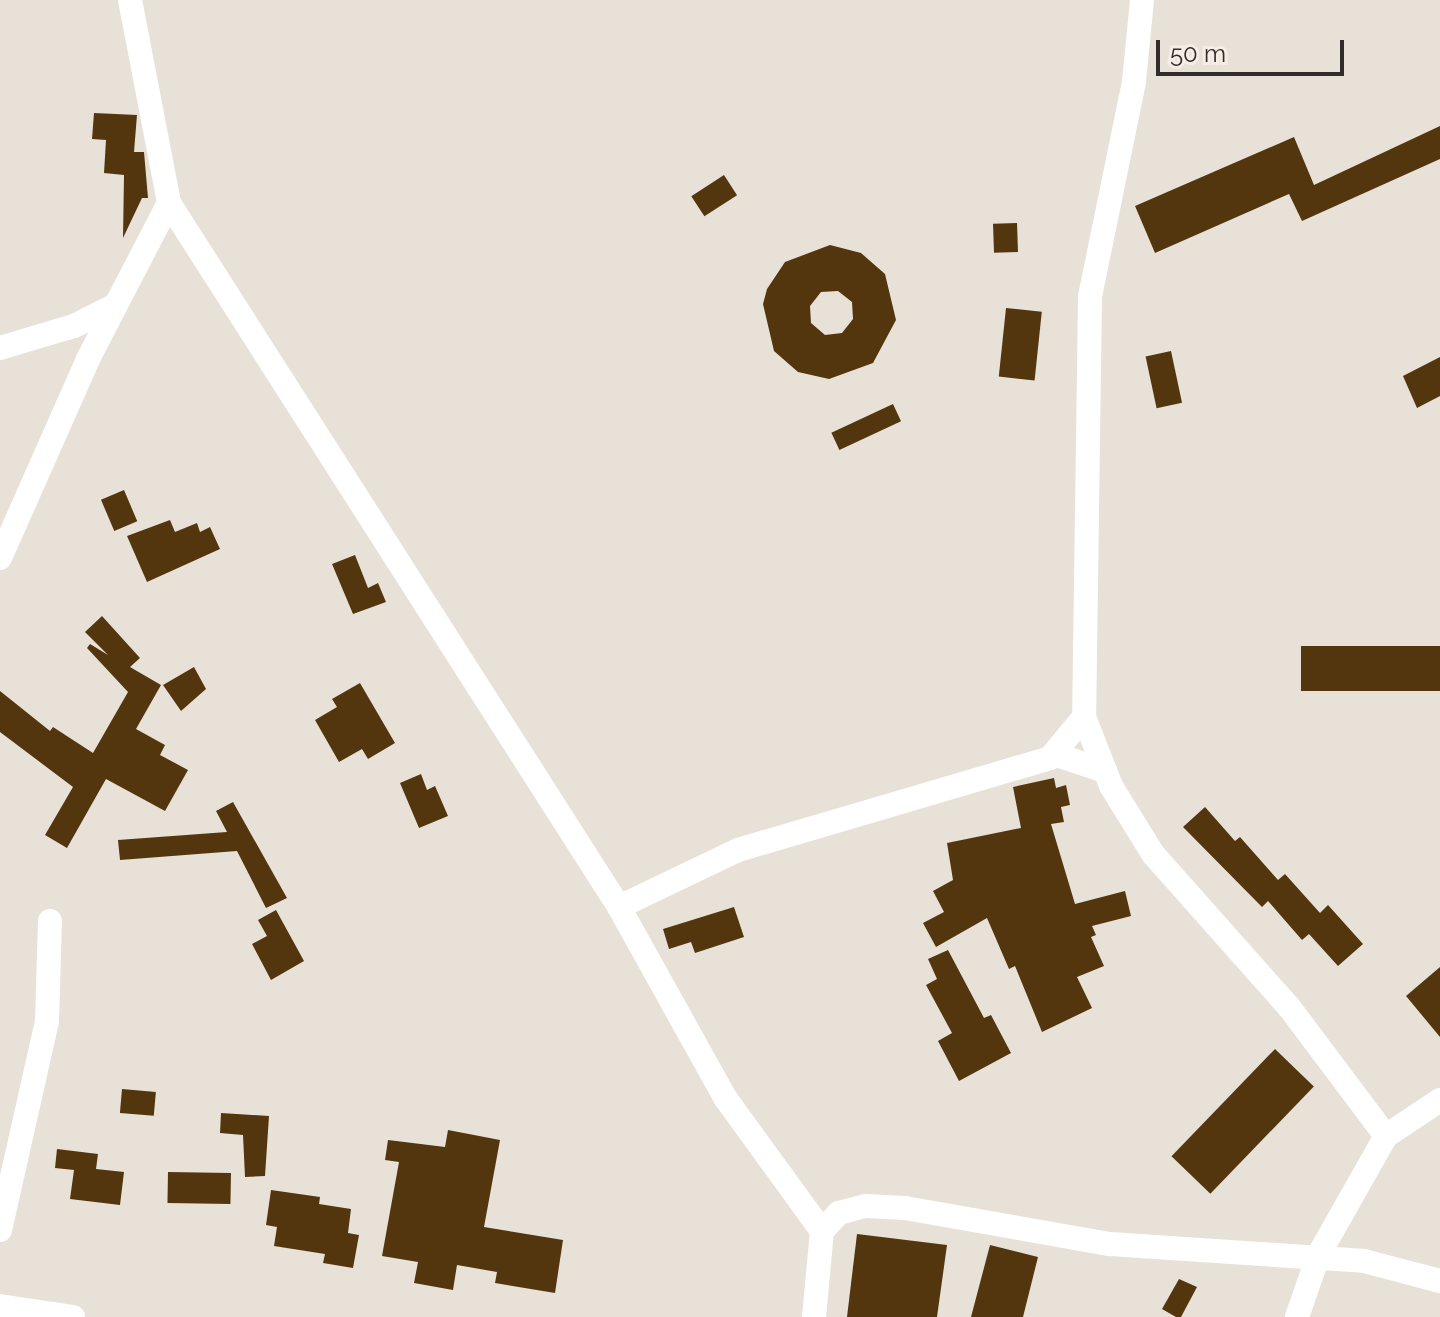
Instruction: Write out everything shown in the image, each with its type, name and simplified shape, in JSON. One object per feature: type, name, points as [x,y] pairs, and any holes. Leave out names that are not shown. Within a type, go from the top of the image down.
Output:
[{"type":"street","points":[[130,0],[169,203],[619,907],[726,1099],[822,1231]]},
{"type":"street","points":[[1142,0],[1134,82],[1090,297],[1084,717],[1105,771],[1153,854],[1289,1007],[1386,1136]]},
{"type":"street","points":[[0,558],[114,306],[169,203]]},
{"type":"street","points":[[0,348],[74,326],[114,306]]},
{"type":"street","points":[[619,907],[738,850],[1054,754],[1084,717]]},
{"type":"street","points":[[1054,754],[1105,771]]},
{"type":"street","points":[[0,1230],[47,1021],[50,921]]},
{"type":"street","points":[[1297,1317],[1318,1256],[1386,1136],[1440,1100]]},
{"type":"street","points":[[814,1317],[822,1231],[839,1213],[865,1206],[905,1208],[1110,1244],[1364,1261],[1440,1281]]},
{"type":"street","points":[[0,1306],[73,1317]]},
{"type":"building","points":[[94,113],[137,115],[134,152],[144,152],[148,198],[142,198],[123,238],[124,175],[104,173],[106,140],[92,139]]},
{"type":"building","points":[[1440,126],[1440,159],[1302,221],[1289,194],[1155,253],[1135,206],[1294,137],[1314,185]]},
{"type":"building","points":[[724,175],[737,195],[704,216],[691,196]]},
{"type":"building","points":[[1017,223],[1018,252],[994,253],[993,224]]},
{"type":"building","points":[[830,245],[861,253],[885,274],[896,320],[873,363],[829,379],[798,372],[774,351],[763,304],[767,289],[785,262]],"holes":[[[838,291],[852,302],[853,319],[842,333],[825,335],[811,323],[810,306],[821,292]]]},
{"type":"building","points":[[1006,308],[1042,312],[1035,380],[999,377]]},
{"type":"building","points":[[1171,351],[1182,403],[1157,408],[1146,356]]},
{"type":"building","points":[[1440,357],[1440,396],[1417,408],[1403,376]]},
{"type":"building","points":[[893,404],[901,421],[839,450],[831,433]]},
{"type":"building","points":[[124,490],[137,521],[114,531],[101,500]]},
{"type":"building","points":[[170,520],[175,532],[197,523],[200,532],[210,527],[220,549],[147,582],[127,536]]},
{"type":"building","points":[[355,555],[368,588],[378,583],[386,602],[353,614],[332,564]]},
{"type":"building","points":[[102,616],[140,658],[130,667],[161,685],[136,729],[165,745],[160,755],[188,770],[165,811],[106,779],[67,848],[45,835],[73,787],[0,732],[0,691],[50,731],[53,727],[93,753],[128,692],[87,648],[90,644],[108,655],[85,632]]},
{"type":"building","points":[[1301,646],[1440,646],[1440,691],[1301,691]]},
{"type":"building","points":[[194,667],[206,689],[181,711],[163,685]]},
{"type":"building","points":[[360,683],[395,743],[368,759],[362,749],[339,762],[315,720],[337,707],[332,699]]},
{"type":"building","points":[[421,774],[427,790],[435,786],[448,816],[419,828],[400,783]]},
{"type":"building","points":[[1054,778],[1056,788],[1066,785],[1070,805],[1061,807],[1064,822],[1051,824],[1075,904],[1125,891],[1131,916],[1092,926],[1096,935],[1091,937],[1104,966],[1077,977],[1092,1008],[1042,1032],[1015,966],[1009,969],[987,918],[936,947],[923,923],[944,912],[933,891],[953,880],[947,843],[1021,828],[1013,787]]},
{"type":"building","points":[[233,802],[287,898],[266,908],[237,851],[120,860],[118,840],[227,832],[216,811]]},
{"type":"building","points":[[1205,807],[1235,841],[1240,837],[1278,880],[1285,874],[1320,913],[1328,905],[1363,944],[1338,966],[1309,934],[1302,940],[1268,901],[1262,907],[1183,827]]},
{"type":"building","points":[[734,907],[744,937],[695,953],[691,942],[669,949],[663,929]]},
{"type":"building","points":[[276,910],[304,961],[271,980],[252,944],[267,936],[258,920]]},
{"type":"building","points":[[948,950],[984,1018],[991,1015],[1011,1053],[959,1081],[938,1041],[952,1033],[926,985],[937,979],[928,959]]},
{"type":"building","points":[[1440,967],[1440,1037],[1406,996]]},
{"type":"building","points":[[1275,1049],[1314,1087],[1210,1194],[1171,1156]]},
{"type":"building","points":[[122,1089],[156,1092],[154,1116],[120,1113]]},
{"type":"building","points":[[221,1113],[269,1116],[265,1176],[245,1177],[243,1135],[220,1133]]},
{"type":"building","points":[[448,1130],[500,1140],[484,1227],[563,1240],[555,1293],[495,1283],[497,1272],[457,1265],[453,1290],[414,1283],[418,1262],[382,1256],[399,1162],[385,1160],[388,1140],[445,1147]]},
{"type":"building","points":[[57,1149],[98,1154],[96,1169],[124,1172],[120,1205],[70,1199],[74,1170],[55,1168]]},
{"type":"building","points":[[168,1172],[231,1173],[230,1204],[167,1203]]},
{"type":"building","points":[[271,1190],[320,1197],[319,1204],[351,1209],[348,1233],[359,1235],[353,1268],[323,1263],[325,1254],[274,1246],[277,1227],[266,1225]]},
{"type":"building","points":[[857,1234],[947,1245],[937,1317],[847,1317]]},
{"type":"building","points":[[990,1245],[1038,1257],[1023,1317],[971,1317]]},
{"type":"building","points":[[1179,1279],[1197,1287],[1181,1317],[1176,1317],[1162,1309]]}]
